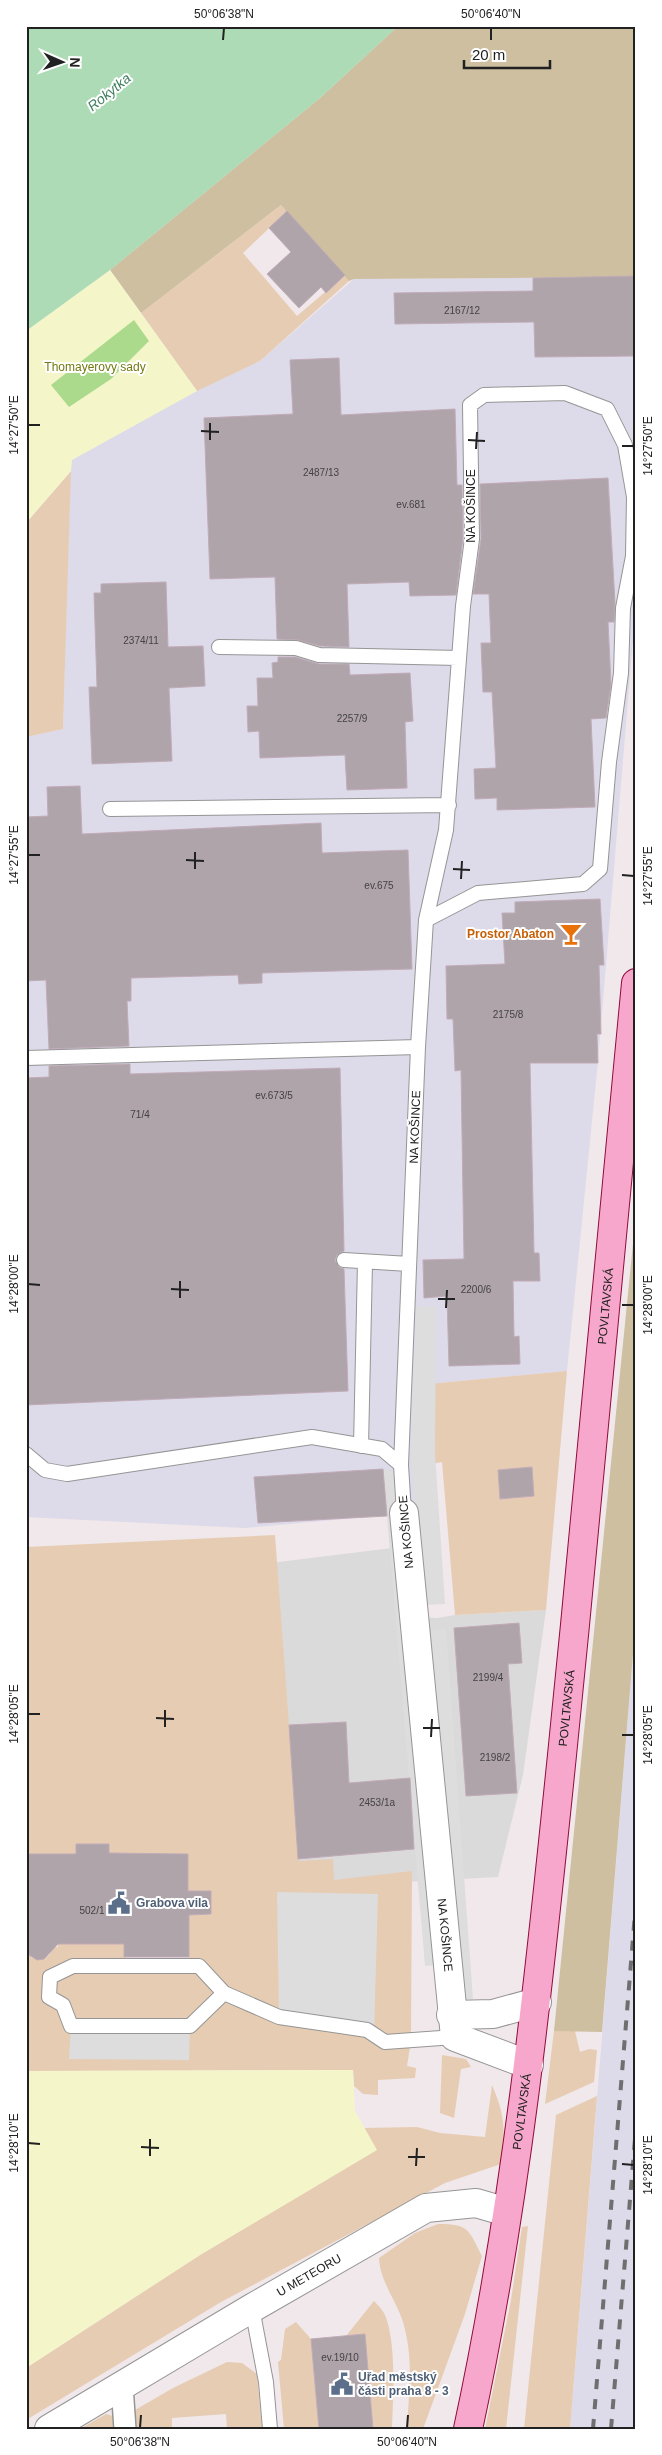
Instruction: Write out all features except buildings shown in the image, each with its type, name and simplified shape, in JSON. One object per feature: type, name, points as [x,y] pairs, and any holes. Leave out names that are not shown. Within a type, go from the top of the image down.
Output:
[{"type":"main road","name":"POVLTAVSKÁ","points":[[468,2429],[507,2212],[537,2002],[592,1455],[636,984]]},
{"type":"main road","points":[[452,2429],[478,2381]]},
{"type":"street","name":"NA KOŠINCE","points":[[404,1513],[453,2026]]},
{"type":"street","points":[[453,2026],[537,2002]]},
{"type":"street","points":[[453,2026],[529,2065]]},
{"type":"street","name":"U METEORU","points":[[49,2429],[252,2308],[426,2208],[476,2203],[507,2212]]},
{"type":"street","points":[[122,2386],[125,2429]]},
{"type":"lane","name":"NA KOŠINCE","points":[[404,1513],[401,1465],[418,1047],[426,920],[446,830],[463,606],[472,539],[470,405],[484,395],[565,394],[607,409],[625,445],[634,497],[633,556],[623,608],[621,672],[609,762],[600,869],[583,884],[478,893],[426,920]]},
{"type":"lane","points":[[219,647],[296,648],[319,655],[459,658]]},
{"type":"lane","points":[[110,809],[449,805]]},
{"type":"lane","points":[[26,1058],[418,1047]]},
{"type":"lane","points":[[344,1260],[409,1264]]},
{"type":"lane","points":[[361,1446],[365,1262]]},
{"type":"lane","points":[[26,1454],[45,1470],[67,1474],[312,1437],[382,1450],[401,1465]]},
{"type":"lane","points":[[224,1993],[190,2026],[71,2026],[63,2005],[49,1997],[50,1977],[73,1966],[199,1966],[224,1993],[279,2018],[367,2030],[385,2042],[411,2041],[453,2026]]},
{"type":"lane","points":[[252,2308],[266,2382],[270,2429]]},
{"type":"shaded area","points":[[398,26],[636,26],[636,277],[354,279],[349,281],[281,205],[141,313],[110,270],[320,98]]},
{"type":"shaded area","points":[[281,205],[287,211],[243,253],[297,316],[345,275],[349,281],[260,361],[197,391],[141,313]]},
{"type":"shaded area","points":[[636,277],[636,604],[598,1061],[567,1371],[429,1384],[432,1511],[245,1528],[26,1517],[26,737],[63,729],[71,460],[194,392],[260,361],[354,279]]},
{"type":"shaded area","points":[[71,471],[63,729],[26,737],[26,523]]},
{"type":"shaded area","points":[[636,1214],[636,1617],[602,2032],[554,2031]]},
{"type":"shaded area","points":[[436,1306],[435,1453],[445,1604],[423,1605],[411,1456],[416,1307]]},
{"type":"shaded area","points":[[567,1371],[546,1610],[455,1615],[442,1462],[431,1464],[429,1384]],"holes":[[[532,1467],[534,1496],[500,1499],[498,1470]]]},
{"type":"shaded area","points":[[383,1469],[402,1472],[447,1964],[425,1966]]},
{"type":"shaded area","points":[[275,1535],[299,1861],[333,1859],[334,1880],[412,1871],[411,2041],[407,2066],[416,2068],[415,2078],[378,2080],[378,2095],[363,2094],[354,2086],[353,2070],[26,2071],[26,1948],[32,1958],[44,1959],[50,1954],[51,1948],[58,1947],[58,1938],[125,1944],[125,1959],[189,1958],[189,1915],[211,1914],[211,1891],[188,1891],[188,1854],[109,1853],[109,1844],[76,1844],[76,1854],[26,1854],[26,1547]]},
{"type":"shaded area","points":[[392,1548],[397,1617],[437,1618],[455,1615],[546,1610],[523,1775],[498,1877],[327,1886],[267,1880],[245,1566]]},
{"type":"shaded area","points":[[636,1617],[635,2429],[570,2429],[582,2284]]},
{"type":"shaded area","points":[[446,1629],[473,1999],[458,2000],[431,1630]]},
{"type":"shaded area","points":[[277,1892],[378,1894],[374,2034],[279,2017]]},
{"type":"shaded area","points":[[71,2026],[190,2026],[189,2060],[69,2059]]},
{"type":"shaded area","points":[[554,2031],[575,2031],[580,2052],[589,2049],[597,2050],[594,2082],[545,2104]]},
{"type":"shaded area","points":[[442,2055],[466,2059],[471,2067],[461,2069],[454,2118],[440,2113]]},
{"type":"shaded area","points":[[492,2085],[502,2115],[503,2142],[501,2164],[445,2183],[221,2302],[26,2420],[26,2368],[200,2255],[376,2150],[364,2128],[417,2127],[440,2133],[485,2137]]},
{"type":"shaded area","points":[[597,2096],[570,2429],[524,2429],[556,2115]]},
{"type":"shaded area","points":[[438,2224],[462,2227],[470,2234],[482,2256],[465,2314],[423,2429],[407,2429],[410,2375],[409,2349],[403,2322],[382,2275],[379,2258],[415,2233]]},
{"type":"shaded area","points":[[528,2226],[506,2429],[485,2429],[511,2300],[522,2227]]},
{"type":"shaded area","points":[[374,2301],[384,2313],[391,2338],[393,2353],[392,2429],[373,2429],[365,2334],[346,2336]]},
{"type":"shaded area","points":[[296,2322],[311,2339],[319,2429],[284,2429],[278,2362],[281,2360],[285,2329]]},
{"type":"shaded area","points":[[227,2362],[242,2363],[257,2374],[262,2429],[227,2429],[226,2414],[172,2418],[172,2429],[137,2429],[135,2410],[173,2388]]},
{"type":"shaded area","points":[[106,2414],[113,2416],[116,2429],[80,2429]]},
{"type":"green space","name":"Thomayerovy sady","points":[[110,270],[197,391],[72,460],[71,471],[26,523],[26,331]]},
{"type":"green space","points":[[134,320],[149,341],[111,379],[69,407],[51,385]]},
{"type":"green space","points":[[353,2070],[355,2111],[377,2150],[200,2255],[26,2368],[26,2071]]},
{"type":"water","name":"Rokytka","points":[[26,26],[398,26],[320,98],[110,270],[26,331]]},
{"type":"railway","points":[[593,2429],[636,1901]]},
{"type":"railway","points":[[611,2429],[636,2127]]},
{"type":"place","name":"Prostor Abaton","points":[[571,934]]},
{"type":"place","name":"Grabova vila","points":[[119,1903]]},
{"type":"place","name":"Uřad městský části praha 8 - 3","points":[[342,2384]]}]
